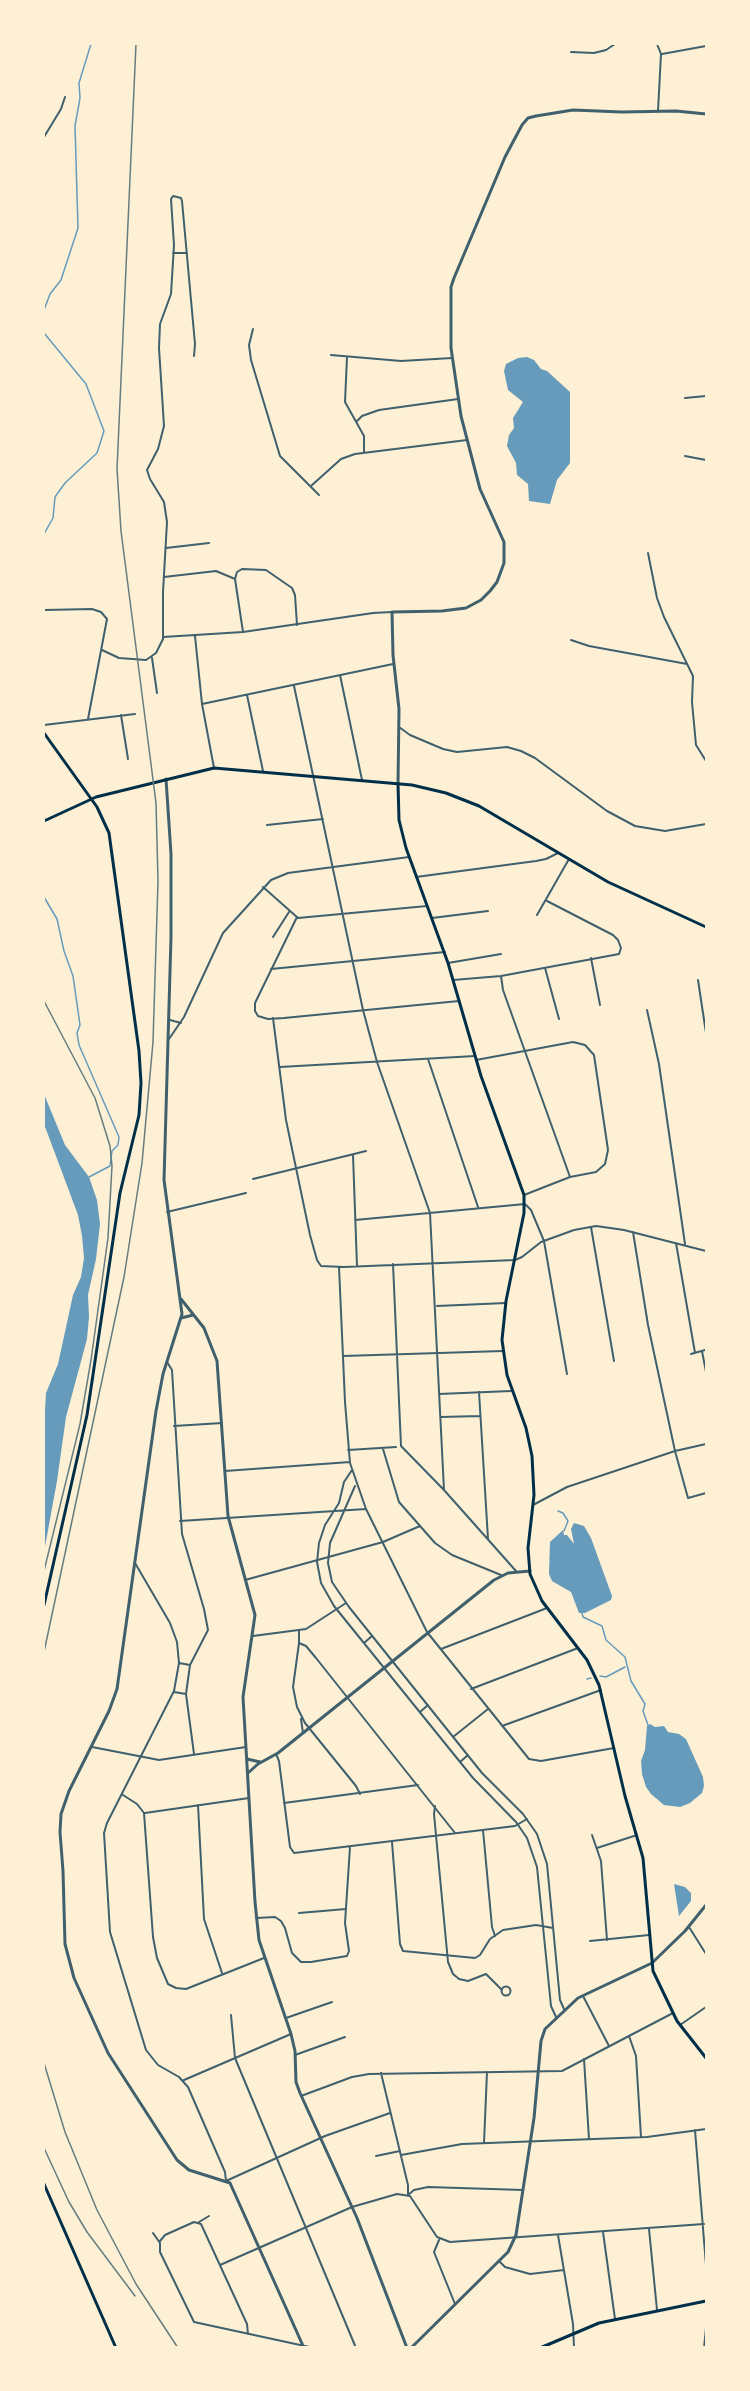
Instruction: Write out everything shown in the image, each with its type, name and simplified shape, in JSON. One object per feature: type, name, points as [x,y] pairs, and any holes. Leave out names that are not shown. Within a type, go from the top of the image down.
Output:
[{"type":"main road","points":[[44,733],[106,824],[112,848],[140,1055],[140,1107],[120,1193],[87,1415],[44,1605]]},
{"type":"main road","points":[[44,821],[91,799],[214,768],[398,784],[438,791],[465,800],[494,814],[615,886],[706,927]]},
{"type":"main road","points":[[398,784],[399,820],[409,857],[448,963],[476,1058],[524,1195],[525,1204],[506,1303],[503,1351],[512,1391],[530,1442],[534,1472],[528,1548],[530,1571],[537,1591],[547,1608],[592,1669],[601,1690],[644,1863],[653,1974],[680,2025],[706,2058]]},
{"type":"main road","points":[[44,2184],[116,2348]]},
{"type":"main road","points":[[540,2348],[574,2332],[615,2319],[706,2301]]},
{"type":"street","points":[[571,52],[594,53],[606,50],[615,44]]},
{"type":"street","points":[[657,44],[661,54],[658,111]]},
{"type":"street","points":[[661,54],[706,46]]},
{"type":"street","points":[[44,137],[62,109],[65,97]]},
{"type":"street","points":[[163,638],[243,632],[373,613],[442,611],[466,608],[482,600],[497,582],[504,563],[504,542],[484,500],[458,399],[452,358],[453,282],[505,157],[522,125],[528,118],[536,116],[573,110],[706,114]]},
{"type":"street","points":[[102,650],[112,656],[131,660],[152,658],[158,651],[163,638],[167,522],[164,502],[147,470],[158,449],[164,426],[159,348],[160,324],[171,294],[173,253],[171,199],[177,196],[182,201],[195,344],[194,357]]},
{"type":"street","points":[[173,253],[187,253]]},
{"type":"street","points":[[252,329],[249,345],[251,360],[280,456],[319,495]]},
{"type":"street","points":[[331,356],[401,360],[452,358]]},
{"type":"street","points":[[347,357],[345,402],[364,436],[364,452]]},
{"type":"street","points":[[684,398],[706,396]]},
{"type":"street","points":[[357,421],[362,416],[379,410],[458,399]]},
{"type":"street","points":[[311,486],[341,459],[364,452],[399,450],[467,440]]},
{"type":"street","points":[[685,456],[706,460]]},
{"type":"street","points":[[166,548],[209,543]]},
{"type":"street","points":[[648,553],[664,618],[693,676],[692,702],[696,745],[706,761]]},
{"type":"street","points":[[243,632],[235,579],[237,572],[243,569],[266,570],[292,588],[295,595],[297,625]]},
{"type":"street","points":[[164,577],[216,571],[235,579]]},
{"type":"street","points":[[44,610],[89,609],[101,612],[107,621],[88,719]]},
{"type":"street","points":[[392,612],[399,709],[398,784]]},
{"type":"street","points":[[195,636],[202,704],[214,768]]},
{"type":"street","points":[[571,640],[589,646],[687,664]]},
{"type":"street","points":[[152,658],[157,693]]},
{"type":"street","points":[[202,704],[394,664]]},
{"type":"street","points":[[340,675],[362,780]]},
{"type":"street","points":[[294,686],[363,1010],[377,1062],[430,1213],[444,1490]]},
{"type":"street","points":[[247,696],[263,771]]},
{"type":"street","points":[[44,725],[135,714]]},
{"type":"street","points":[[121,715],[128,759]]},
{"type":"street","points":[[399,727],[426,743],[450,750],[471,751],[507,747],[521,751],[535,758],[613,815],[635,826],[665,831],[706,824]]},
{"type":"street","points":[[166,779],[171,865],[170,1020],[164,1169],[167,1212],[181,1299],[181,1318],[167,1362],[156,1411],[118,1684],[109,1711],[66,1799],[60,1823],[64,1940],[68,1962],[108,2053],[177,2160],[189,2169],[226,2181],[231,2185],[304,2346]]},
{"type":"street","points":[[267,825],[322,819]]},
{"type":"street","points":[[417,877],[536,861],[546,859],[558,852]]},
{"type":"street","points":[[169,1039],[181,1023],[223,933],[273,878],[283,874],[332,866],[409,857]]},
{"type":"street","points":[[537,915],[570,859]]},
{"type":"street","points":[[263,887],[297,918],[427,906]]},
{"type":"street","points":[[453,981],[501,976],[619,954],[621,948],[613,935],[547,901]]},
{"type":"street","points":[[432,918],[488,910]]},
{"type":"street","points":[[273,937],[289,912]]},
{"type":"street","points":[[297,918],[255,1003],[254,1009],[258,1016],[273,1018],[459,1001]]},
{"type":"street","points":[[271,969],[444,952]]},
{"type":"street","points":[[448,963],[501,954]]},
{"type":"street","points":[[591,958],[600,1005]]},
{"type":"street","points":[[545,968],[559,1019]]},
{"type":"street","points":[[501,976],[503,990],[570,1177]]},
{"type":"street","points":[[698,980],[706,1033]]},
{"type":"street","points":[[647,1010],[659,1064],[685,1245]]},
{"type":"street","points":[[273,1018],[284,1112],[312,1243],[321,1266],[515,1260],[544,1241],[570,1231],[591,1227],[610,1227],[706,1251]]},
{"type":"street","points":[[170,1020],[181,1023]]},
{"type":"street","points":[[279,1068],[476,1058],[525,1053],[573,1042],[585,1045],[594,1055],[608,1158],[602,1169],[596,1172],[570,1177],[524,1195]]},
{"type":"street","points":[[428,1059],[478,1208]]},
{"type":"street","points":[[253,1179],[366,1151]]},
{"type":"street","points":[[352,1154],[357,1266]]},
{"type":"street","points":[[167,1212],[246,1193]]},
{"type":"street","points":[[356,1220],[525,1204],[531,1210],[544,1241],[567,1374]]},
{"type":"street","points":[[591,1227],[614,1361]]},
{"type":"street","points":[[633,1232],[648,1325],[675,1451],[688,1498],[706,1493]]},
{"type":"street","points":[[676,1243],[695,1353]]},
{"type":"street","points":[[393,1264],[400,1446],[444,1490],[516,1571]]},
{"type":"street","points":[[339,1267],[350,1462],[366,1509],[428,1632],[525,1755],[535,1761],[614,1748]]},
{"type":"street","points":[[181,1299],[204,1328],[216,1355],[228,1517],[255,1616],[243,1689],[256,1918],[264,1958],[291,2034],[295,2071],[301,2096],[352,2207],[409,2348],[509,2251],[514,2238],[523,2190],[542,2034],[564,2009],[582,1995],[652,1963],[689,1927],[706,1905]]},
{"type":"street","points":[[436,1306],[506,1303]]},
{"type":"street","points":[[181,1318],[193,1315]]},
{"type":"street","points":[[343,1356],[503,1351]]},
{"type":"street","points":[[691,1354],[703,1351],[706,1372]]},
{"type":"street","points":[[167,1362],[172,1371],[180,1521],[208,1630],[190,1665],[186,1694],[194,1754]]},
{"type":"street","points":[[439,1394],[512,1391]]},
{"type":"street","points":[[479,1392],[488,1539]]},
{"type":"street","points":[[441,1417],[480,1416]]},
{"type":"street","points":[[174,1426],[222,1423]]},
{"type":"street","points":[[533,1505],[567,1487],[675,1451],[706,1444]]},
{"type":"street","points":[[348,1450],[396,1447]]},
{"type":"street","points":[[382,1449],[399,1502],[420,1526],[445,1551],[501,1575]]},
{"type":"street","points":[[225,1471],[350,1462]]},
{"type":"street","points":[[352,1470],[344,1482],[340,1501],[321,1536],[317,1561],[321,1583],[337,1609],[384,1668],[481,1788],[519,1825],[529,1841],[536,1862],[551,2006],[556,2017]]},
{"type":"street","points":[[356,1485],[332,1536],[328,1558],[332,1582],[346,1603],[453,1737],[527,1819],[537,1834],[546,1859],[560,2000],[564,2009]]},
{"type":"street","points":[[180,1521],[366,1509]]},
{"type":"street","points":[[245,1580],[383,1542],[420,1526]]},
{"type":"street","points":[[134,1561],[170,1623],[177,1642],[179,1663],[174,1692],[104,1833],[110,1932],[146,2050],[158,2065],[183,2081],[189,2089],[225,2172],[226,2181]]},
{"type":"street","points":[[248,1773],[303,1733],[501,1575],[516,1571],[530,1571]]},
{"type":"street","points":[[253,1636],[309,1628],[346,1603]]},
{"type":"street","points":[[440,1649],[547,1608]]},
{"type":"street","points":[[298,1630],[299,1643],[293,1687],[295,1701],[309,1728],[360,1794]]},
{"type":"street","points":[[364,1643],[372,1636]]},
{"type":"street","points":[[299,1643],[308,1648],[455,1833]]},
{"type":"street","points":[[471,1689],[578,1648]]},
{"type":"street","points":[[179,1663],[190,1665]]},
{"type":"street","points":[[501,1726],[601,1690]]},
{"type":"street","points":[[174,1692],[186,1694]]},
{"type":"street","points":[[420,1712],[428,1705]]},
{"type":"street","points":[[453,1737],[488,1709]]},
{"type":"street","points":[[301,1716],[303,1733]]},
{"type":"street","points":[[91,1747],[159,1760],[246,1747]]},
{"type":"street","points":[[276,1754],[279,1761],[291,1849],[294,1853],[519,1825],[527,1819]]},
{"type":"street","points":[[460,1762],[468,1755]]},
{"type":"street","points":[[247,1760],[261,1762]]},
{"type":"street","points":[[284,1803],[418,1785]]},
{"type":"street","points":[[122,1794],[137,1804],[144,1813],[153,1937],[163,1977],[168,1984],[186,1989],[264,1958]]},
{"type":"street","points":[[144,1813],[249,1798]]},
{"type":"street","points":[[501,1807],[508,1799]]},
{"type":"street","points":[[198,1805],[204,1919],[222,1975]]},
{"type":"street","points":[[435,1806],[448,1956],[453,1974],[459,1979],[468,1981],[486,1974],[502,1990]]},
{"type":"street","points":[[483,1830],[492,1927],[495,1936]]},
{"type":"street","points":[[592,1835],[601,1861],[607,1940]]},
{"type":"street","points":[[597,1848],[637,1835]]},
{"type":"street","points":[[392,1842],[401,1948],[405,1951],[478,1957],[495,1936],[510,1928],[543,1926],[553,1928]]},
{"type":"street","points":[[256,1918],[273,1916],[279,1919],[285,1926],[294,1956],[301,1962],[342,1959],[348,1955],[346,1909],[350,1847]]},
{"type":"street","points":[[299,1913],[346,1909]]},
{"type":"street","points":[[689,1927],[706,1954]]},
{"type":"street","points":[[590,1941],[649,1935]]},
{"type":"street","points":[[582,1995],[609,2046]]},
{"type":"street","points":[[286,2018],[332,2002]]},
{"type":"street","points":[[680,2025],[706,2007]]},
{"type":"street","points":[[301,2096],[356,2076],[381,2073],[562,2071],[673,2013]]},
{"type":"street","points":[[231,2015],[235,2058],[356,2348]]},
{"type":"street","points":[[183,2081],[291,2034]]},
{"type":"street","points":[[629,2036],[636,2056],[641,2137]]},
{"type":"street","points":[[295,2055],[345,2037]]},
{"type":"street","points":[[584,2059],[589,2139]]},
{"type":"street","points":[[484,2143],[487,2072]]},
{"type":"street","points":[[381,2073],[408,2185],[408,2195],[440,2239],[454,2242],[704,2224]]},
{"type":"street","points":[[226,2181],[320,2138],[390,2113]]},
{"type":"street","points":[[401,2155],[459,2144],[641,2137],[706,2129]]},
{"type":"street","points":[[695,2130],[706,2265]]},
{"type":"street","points":[[376,2156],[400,2151]]},
{"type":"street","points":[[220,2265],[306,2226],[388,2195],[408,2195],[414,2190],[428,2187],[523,2190]]},
{"type":"street","points":[[160,2243],[167,2234],[209,2216]]},
{"type":"street","points":[[199,2222],[247,2324],[248,2334]]},
{"type":"street","points":[[649,2228],[657,2310]]},
{"type":"street","points":[[603,2232],[615,2319]]},
{"type":"street","points":[[153,2233],[160,2243],[160,2252],[194,2322],[314,2348]]},
{"type":"street","points":[[558,2235],[574,2332],[574,2348]]},
{"type":"street","points":[[440,2239],[434,2251],[455,2304]]},
{"type":"street","points":[[499,2261],[505,2267],[532,2274],[564,2270]]},
{"type":"street","points":[[704,2348],[706,2328]]},
{"type":"water","points":[[527,357],[534,360],[541,369],[547,371],[570,392],[570,463],[557,480],[550,504],[529,501],[528,484],[517,475],[516,463],[507,446],[509,435],[514,428],[513,418],[523,402],[508,390],[504,371],[506,364],[518,358]]},
{"type":"water","points":[[44,1094],[65,1145],[89,1177],[97,1200],[100,1224],[96,1259],[88,1295],[87,1339],[66,1417],[44,1552],[46,1393],[58,1364],[73,1295],[81,1277],[84,1258],[78,1215],[44,1124]]},
{"type":"water","points":[[574,1523],[584,1526],[591,1538],[612,1596],[611,1600],[585,1613],[579,1613],[571,1592],[552,1581],[549,1574],[550,1542],[563,1530],[564,1535],[567,1535],[574,1544],[571,1529]]},
{"type":"water","points":[[650,1724],[655,1727],[664,1726],[668,1732],[679,1734],[686,1739],[703,1777],[704,1786],[702,1793],[690,1803],[680,1807],[664,1805],[646,1787],[641,1761],[645,1750],[647,1726]]},
{"type":"water","points":[[674,1884],[685,1887],[691,1893],[691,1901],[679,1916]]},
{"type":"waterway","points":[[44,310],[50,294],[61,280],[78,228],[75,126],[80,98],[79,83],[91,44]]},
{"type":"waterway","points":[[44,328],[44,333],[86,384],[104,431],[97,453],[65,483],[55,497],[53,518],[44,534]]},
{"type":"waterway","points":[[44,897],[57,919],[64,951],[73,976],[80,1025],[77,1033],[79,1045],[119,1137],[118,1145],[112,1151],[110,1166],[89,1177]]},
{"type":"waterway","points":[[558,1511],[563,1513],[568,1521],[564,1531]]},
{"type":"waterway","points":[[582,1613],[583,1617],[602,1626],[606,1640],[625,1657],[631,1681],[645,1704],[643,1711],[648,1725]]},
{"type":"waterway","points":[[600,1676],[606,1677],[625,1667]]},
{"type":"waterway","points":[[587,1679],[591,1678]]},
{"type":"railway","points":[[44,1652],[124,1277],[142,1163],[153,1042],[158,881],[156,803],[121,531],[117,469],[136,44]]},
{"type":"railway","points":[[44,1001],[95,1098],[110,1146],[112,1166],[108,1238],[91,1360],[80,1424],[44,1571]]},
{"type":"railway","points":[[44,2063],[65,2132],[97,2210],[136,2284],[178,2348]]},
{"type":"railway","points":[[44,2148],[69,2202],[87,2232],[135,2296]]}]
